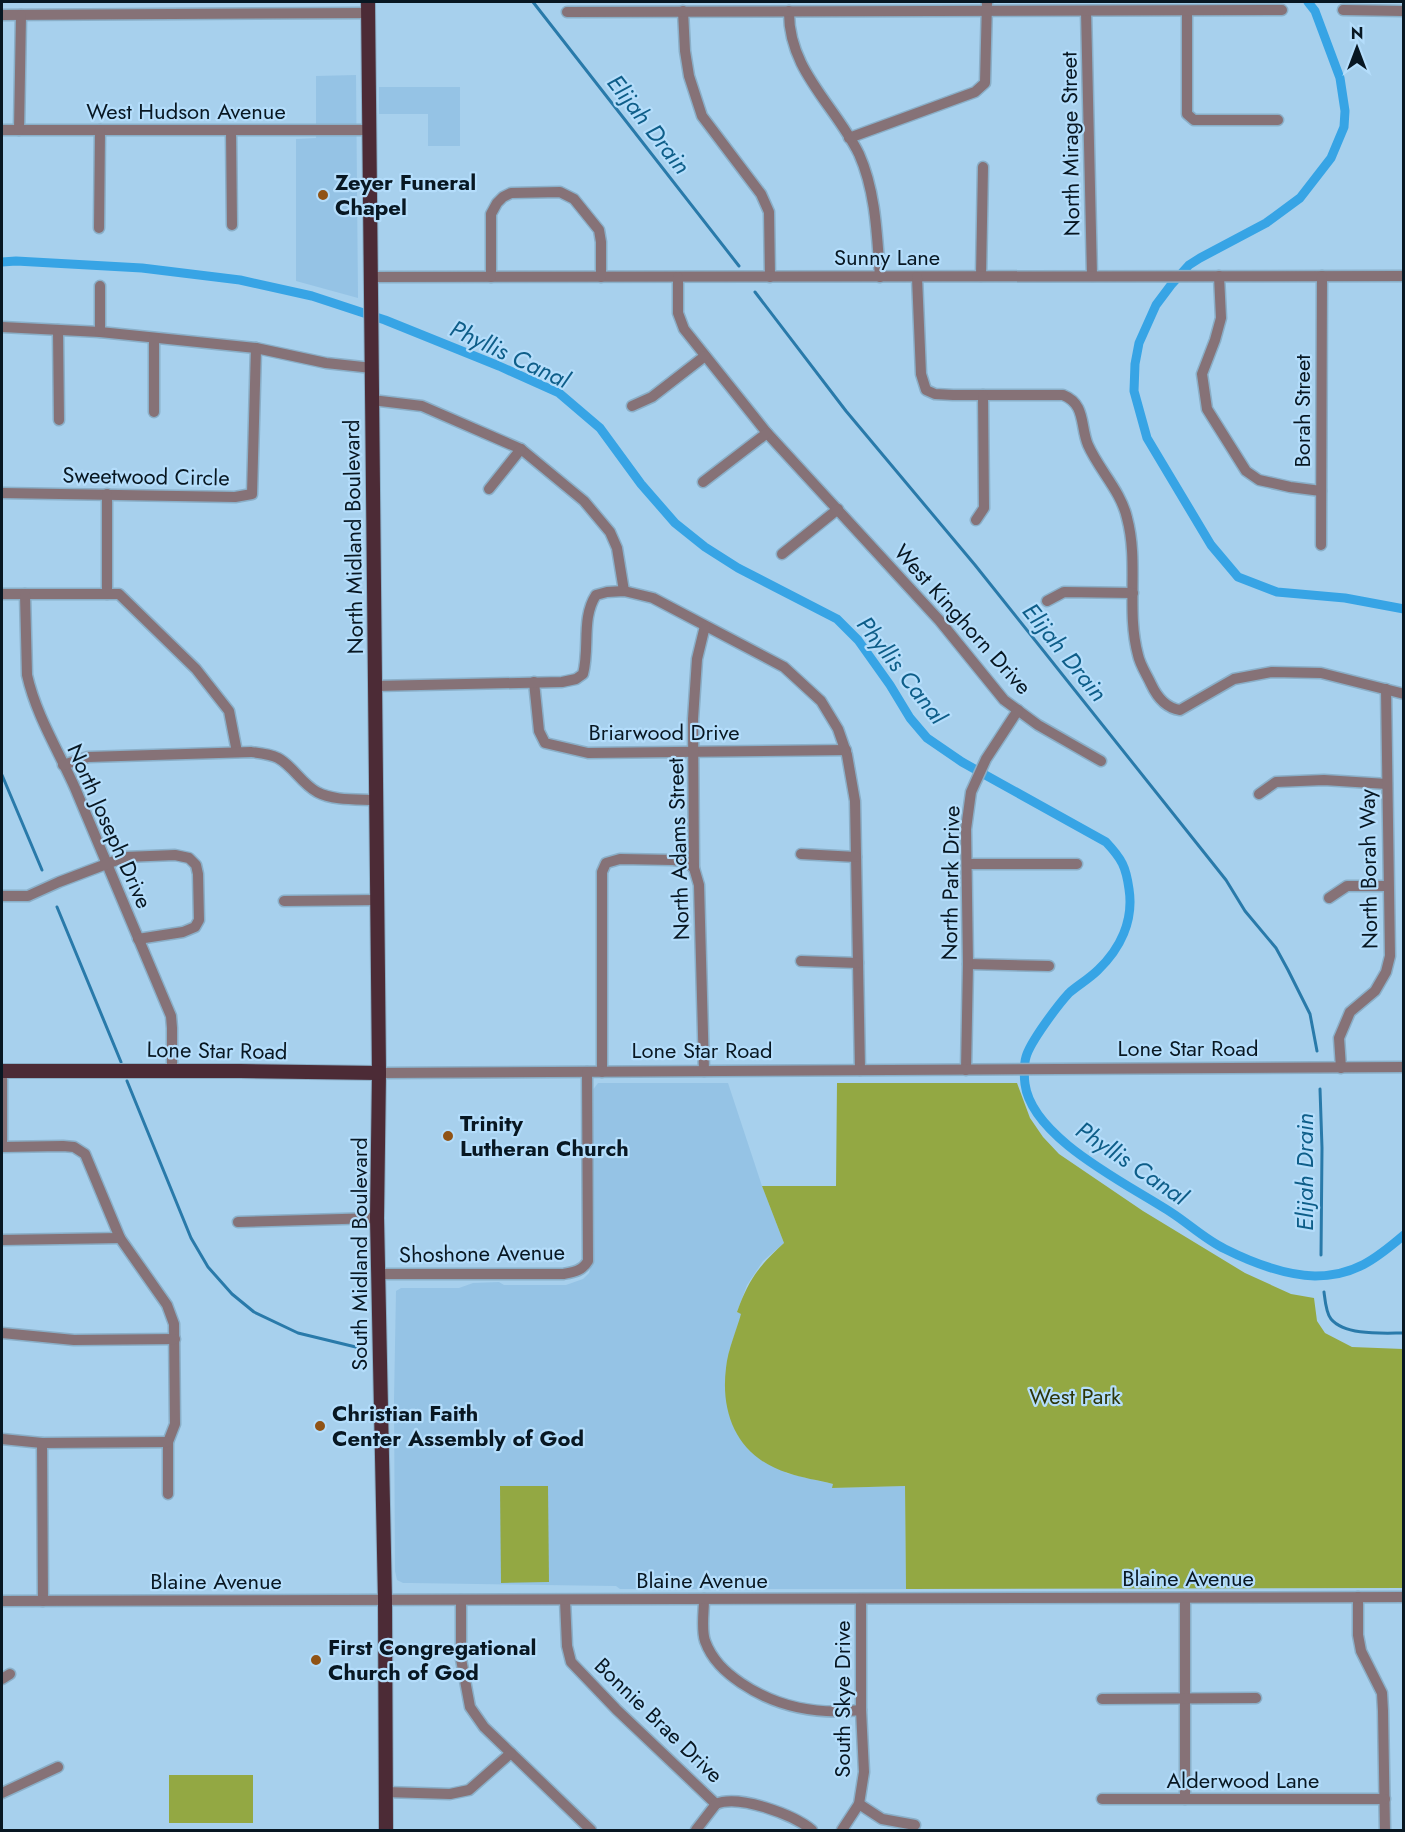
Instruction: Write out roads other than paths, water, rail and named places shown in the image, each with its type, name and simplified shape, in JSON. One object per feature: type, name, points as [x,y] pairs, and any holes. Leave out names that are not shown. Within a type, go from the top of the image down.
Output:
[{"type":"main road","name":"North Midland Boulevard","points":[[368,7],[379,1073]]},
{"type":"main road","name":"Lone Star Road","points":[[2,1071],[172,1070],[379,1073]]},
{"type":"main road","name":"South Midland Boulevard","points":[[379,1073],[377,1218],[385,1600],[386,1830]]},
{"type":"street","points":[[567,12],[683,11],[741,6],[789,11],[881,6],[986,6],[1086,10],[1143,6],[1187,11],[1282,10]]},
{"type":"street","points":[[849,138],[975,92],[984,83],[986,6]]},
{"type":"street","points":[[1344,10],[1367,6],[1404,11]]},
{"type":"street","points":[[2,15],[368,7]]},
{"type":"street","name":"North Mirage Street","points":[[1086,10],[1092,276]]},
{"type":"street","points":[[683,11],[689,76],[702,116],[761,194],[769,212],[770,277]]},
{"type":"street","points":[[789,11],[789,31],[795,53],[815,88],[859,154],[876,221],[880,277]]},
{"type":"street","points":[[1187,11],[1187,114],[1194,120],[1278,120]]},
{"type":"street","points":[[19,130],[21,15]]},
{"type":"street","name":"West Hudson Avenue","points":[[2,130],[369,130]]},
{"type":"street","points":[[99,228],[100,130]]},
{"type":"street","points":[[231,130],[232,225]]},
{"type":"street","points":[[981,276],[983,167]]},
{"type":"street","points":[[491,277],[491,214],[497,203],[511,193],[560,192],[574,199],[599,230],[601,277]]},
{"type":"street","points":[[1218,276],[1221,318],[1205,366],[1202,385],[1207,410],[1246,471],[1259,480],[1322,491]]},
{"type":"street","name":"Borah Street","points":[[1321,545],[1322,276]]},
{"type":"street","name":"Sunny Lane","points":[[371,278],[1404,276]]},
{"type":"street","name":"West Kinghorn Drive","points":[[678,277],[678,314],[684,329],[767,433],[939,620],[1004,700],[1038,725],[1101,761]]},
{"type":"street","points":[[917,277],[921,374],[926,390],[935,394],[1063,395],[1073,399],[1078,407],[1088,445],[1119,498],[1131,532],[1133,618],[1138,656],[1156,695],[1172,709],[1180,710],[1234,679],[1272,672],[1321,673],[1404,694]]},
{"type":"street","points":[[100,286],[100,332]]},
{"type":"street","points":[[2,327],[100,332],[256,348],[326,363],[372,368]]},
{"type":"street","points":[[58,330],[59,420]]},
{"type":"street","points":[[154,338],[154,412]]},
{"type":"street","name":"Sweetwood Circle","points":[[2,493],[235,497],[246,497],[252,494],[256,348]]},
{"type":"street","points":[[632,406],[652,397],[705,356]]},
{"type":"street","points":[[976,520],[984,508],[983,395]]},
{"type":"street","points":[[372,400],[422,406],[521,448],[584,501],[610,532],[617,548],[624,591]]},
{"type":"street","points":[[703,482],[767,433]]},
{"type":"street","points":[[489,489],[521,448]]},
{"type":"street","points":[[106,494],[107,594]]},
{"type":"street","points":[[782,554],[837,509]]},
{"type":"street","points":[[375,686],[576,680],[583,674],[587,658],[587,614],[590,604],[596,595],[624,591],[653,598],[784,667],[821,701],[838,729],[846,750],[855,801],[860,1070]]},
{"type":"street","points":[[1047,601],[1064,592],[1133,593]]},
{"type":"street","points":[[2,594],[119,594],[196,669],[229,711],[237,752]]},
{"type":"street","name":"North Joseph Drive","points":[[25,594],[27,675],[30,687],[52,744],[171,1016],[172,1070]]},
{"type":"street","name":"North Adams Street","points":[[704,1071],[699,885],[694,868],[694,752],[697,659],[699,643],[705,626]]},
{"type":"street","name":"Briarwood Drive","points":[[534,682],[539,731],[545,743],[588,753],[846,750]]},
{"type":"street","name":"North Borah Way","points":[[1341,1068],[1339,1038],[1350,1012],[1375,991],[1386,972],[1389,956],[1386,688]]},
{"type":"street","name":"North Park Drive","points":[[966,1070],[968,964],[966,829],[971,792],[984,763],[1018,710]]},
{"type":"street","points":[[63,765],[88,756],[237,752],[267,754],[279,759],[301,781],[318,792],[341,798],[376,800]]},
{"type":"street","points":[[1259,794],[1276,782],[1324,780],[1387,784]]},
{"type":"street","points":[[801,854],[856,857]]},
{"type":"street","points":[[2,896],[28,896],[125,857],[175,855],[189,858],[196,865],[198,874],[199,920],[195,927],[183,932],[138,939]]},
{"type":"street","points":[[602,1072],[602,872],[606,863],[620,859],[673,860],[687,862],[694,868]]},
{"type":"street","points":[[967,864],[1077,864]]},
{"type":"street","points":[[1329,898],[1347,886],[1388,886]]},
{"type":"street","points":[[284,900],[377,900]]},
{"type":"street","points":[[801,961],[858,963]]},
{"type":"street","points":[[968,964],[1049,966]]},
{"type":"street","name":"Lone Star Road","points":[[379,1073],[1404,1067]]},
{"type":"street","points":[[2,1071],[2,1147],[74,1147],[85,1154],[120,1238],[167,1305],[174,1324],[175,1340],[175,1424],[168,1442],[168,1494]]},
{"type":"street","name":"Shoshone Avenue","points":[[379,1274],[563,1274],[579,1271],[584,1267],[588,1262],[587,1072]]},
{"type":"street","points":[[238,1221],[377,1218]]},
{"type":"street","points":[[2,1240],[120,1238]]},
{"type":"street","points":[[2,1333],[74,1340],[175,1340]]},
{"type":"street","points":[[2,1439],[42,1443],[168,1442]]},
{"type":"street","points":[[42,1443],[43,1601]]},
{"type":"street","name":"Blaine Avenue","points":[[2,1601],[1404,1597]]},
{"type":"street","points":[[1185,1598],[1185,1799]]},
{"type":"street","points":[[1358,1598],[1358,1635],[1361,1652],[1382,1692],[1384,1830]]},
{"type":"street","points":[[704,1599],[704,1638],[711,1655],[726,1672],[759,1696],[789,1707],[839,1712],[861,1710]]},
{"type":"street","name":"South Skye Drive","points":[[842,1830],[859,1804],[864,1772],[861,1710],[861,1599]]},
{"type":"street","points":[[461,1600],[461,1659],[470,1707],[484,1726],[587,1829]]},
{"type":"street","name":"Bonnie Brae Drive","points":[[565,1600],[567,1646],[571,1662],[616,1709],[716,1804],[724,1801],[743,1802],[789,1816],[812,1830]]},
{"type":"street","points":[[1102,1699],[1256,1698]]},
{"type":"street","points":[[386,1792],[450,1794],[469,1790],[510,1753]]},
{"type":"street","points":[[2,1793],[58,1767]]},
{"type":"street","name":"Alderwood Lane","points":[[1102,1799],[1384,1799]]},
{"type":"street","points":[[696,1830],[716,1804]]},
{"type":"street","points":[[859,1804],[882,1819],[915,1825]]},
{"type":"waterway","name":"Elijah Drain","points":[[533,2],[739,266]]},
{"type":"waterway","name":"Phyllis Canal","points":[[1308,2],[1315,11],[1340,78],[1345,111],[1344,127],[1331,158],[1300,198],[1266,223],[1189,265],[1171,285],[1156,305],[1139,343],[1135,364],[1134,391],[1147,438],[1211,545],[1238,577],[1277,592],[1345,598],[1404,609]]},
{"type":"waterway","name":"Phyllis Canal","points":[[2,262],[142,268],[240,280],[312,296],[385,320],[559,393],[600,428],[641,484],[675,523],[705,547],[738,568],[837,619],[858,640],[910,718],[927,738],[962,762],[1106,842],[1116,853],[1126,875],[1129,889],[1129,912],[1124,934],[1106,962],[1069,993],[1058,1006],[1038,1033],[1026,1057],[1025,1084],[1032,1104],[1045,1123],[1064,1142],[1085,1159],[1172,1213],[1211,1241],[1268,1267],[1315,1276],[1341,1273],[1374,1259],[1404,1235]]},
{"type":"waterway","name":"Elijah Drain","points":[[755,292],[846,411],[975,565],[1226,880],[1245,911],[1276,948],[1288,970],[1310,1014],[1317,1051]]},
{"type":"waterway","points":[[2,775],[42,870]]},
{"type":"waterway","points":[[57,907],[121,1062]]},
{"type":"waterway","points":[[127,1081],[191,1238],[208,1267],[232,1294],[254,1312],[298,1333],[364,1349]]},
{"type":"waterway","name":"Elijah Drain","points":[[1320,1089],[1321,1255]]},
{"type":"waterway","name":"Elijah Drain","points":[[1324,1292],[1328,1313],[1337,1324],[1355,1331],[1404,1333]]},
{"type":"place","name":"Zeyer Funeral Chapel","points":[[323,195]]},
{"type":"place","name":"Trinity Lutheran Church","points":[[448,1136]]},
{"type":"place","name":"Christian Faith Center Assembly of God","points":[[320,1426]]},
{"type":"place","name":"First Congregational Church of God","points":[[316,1660]]},
{"type":"park label","name":"West Park","points":[[1075,1396]]}]
